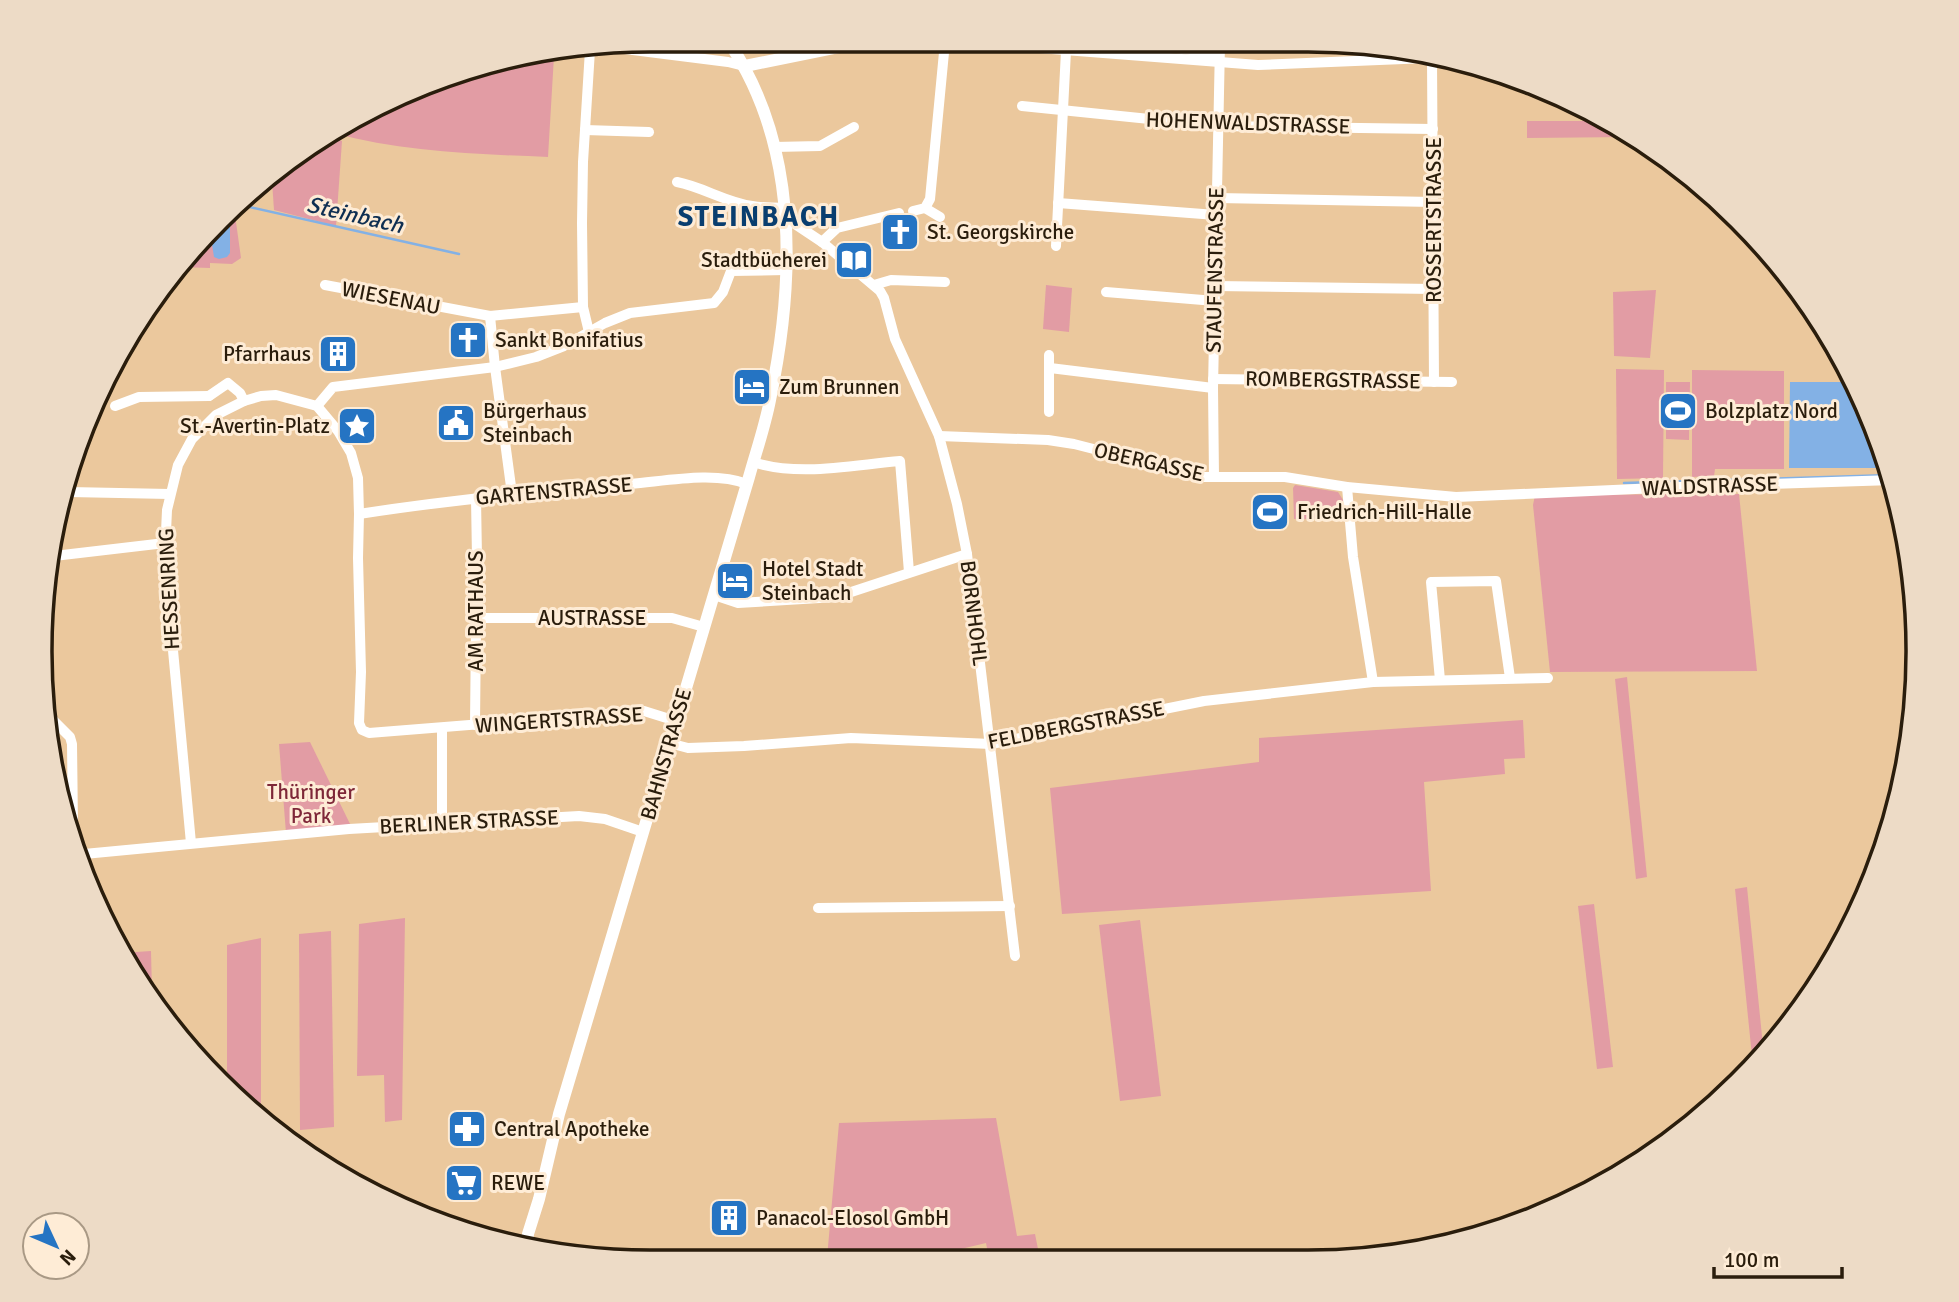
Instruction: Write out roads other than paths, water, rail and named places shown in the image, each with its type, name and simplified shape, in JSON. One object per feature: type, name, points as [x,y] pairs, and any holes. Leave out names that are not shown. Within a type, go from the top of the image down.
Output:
[{"type":"main road","name":"BAHNSTRASSE","points":[[527,1236],[559,1114],[747,484],[775,378],[786,270],[786,213],[782,177],[761,105],[745,66],[735,52]]},
{"type":"main road","points":[[745,66],[814,52]]},
{"type":"street","points":[[649,52],[745,66]]},
{"type":"street","points":[[925,208],[930,199],[943,52]]},
{"type":"street","points":[[1056,246],[1066,52]]},
{"type":"street","points":[[1080,52],[1258,65],[1395,59]]},
{"type":"street","points":[[1207,52],[1220,62]]},
{"type":"street","name":"STAUFENSTRASSE","points":[[1214,477],[1214,301],[1220,52]]},
{"type":"street","points":[[589,332],[583,307],[584,130],[590,56]]},
{"type":"street","name":"ROSSERTSTRASSE","points":[[1430,65],[1434,382]]},
{"type":"street","name":"HOHENWALDSTRASSE","points":[[1022,106],[1218,126],[1433,129]]},
{"type":"street","points":[[774,147],[820,146],[854,127]]},
{"type":"street","points":[[584,130],[649,132]]},
{"type":"street","points":[[677,182],[695,186],[722,198],[786,213]]},
{"type":"street","points":[[1217,198],[1434,202]]},
{"type":"street","points":[[1058,203],[1216,215]]},
{"type":"street","points":[[913,211],[925,208],[940,216]]},
{"type":"street","name":"BORNHOHL","points":[[786,213],[874,285],[884,298],[887,318],[895,339],[939,436],[967,554],[1015,956]]},
{"type":"street","points":[[821,242],[837,228],[899,213]]},
{"type":"street","points":[[359,514],[358,478],[351,453],[338,430],[317,406],[333,387],[495,367],[536,357],[630,313],[714,303],[723,292],[732,271],[786,270]]},
{"type":"street","points":[[874,285],[891,280],[945,282]]},
{"type":"street","name":"WIESENAU","points":[[325,285],[490,316],[583,307]]},
{"type":"street","points":[[1215,286],[1434,289]]},
{"type":"street","points":[[1106,292],[1214,301]]},
{"type":"street","points":[[490,316],[512,494]]},
{"type":"street","points":[[1049,355],[1049,412]]},
{"type":"street","name":"ROMBERGSTRASSE","points":[[1050,368],[1213,383],[1452,382]]},
{"type":"street","points":[[115,406],[139,397],[209,396],[226,383],[240,393],[244,401]]},
{"type":"street","points":[[209,396],[216,415]]},
{"type":"street","name":"HESSENRING","points":[[191,843],[173,666],[165,543],[170,494],[184,452],[200,428],[216,415],[261,396],[276,396],[317,406]]},
{"type":"street","points":[[500,410],[569,410]]},
{"type":"street","name":"OBERGASSE","points":[[939,436],[1048,440],[1074,444],[1190,474],[1214,477],[1285,477],[1347,487],[1456,497],[1527,492]]},
{"type":"street","points":[[753,462],[768,467],[795,470],[900,461],[909,572]]},
{"type":"street","name":"GARTENSTRASSE","points":[[359,514],[512,494],[723,477],[747,484]]},
{"type":"street","name":"WALDSTRASSE","points":[[1527,492],[1881,480]]},
{"type":"street","points":[[1347,487],[1353,557],[1373,682]]},
{"type":"street","points":[[74,492],[170,494]]},
{"type":"street","name":"AM RATHAUS","points":[[475,724],[478,618],[476,498]]},
{"type":"street","name":"WINGERTSTRASSE","points":[[359,514],[359,723],[362,730],[369,733],[442,729],[644,711],[676,721]]},
{"type":"street","points":[[61,555],[165,543]]},
{"type":"street","points":[[714,595],[738,603],[826,599],[967,554]]},
{"type":"street","points":[[1440,680],[1431,582],[1496,581],[1510,678]]},
{"type":"street","name":"AUSTRASSE","points":[[478,618],[672,618],[704,627]]},
{"type":"street","name":"FELDBERGSTRASSE","points":[[669,744],[688,748],[851,738],[990,744],[1185,704],[1373,682],[1548,678]]},
{"type":"street","points":[[58,725],[70,737],[72,744],[73,805]]},
{"type":"street","points":[[442,729],[442,822]]},
{"type":"street","name":"BERLINER STRASSE","points":[[88,853],[442,822],[579,816],[605,819],[643,832]]},
{"type":"street","points":[[818,908],[1010,906]]},
{"type":"water","points":[[230,226],[230,253],[219,259],[214,257],[212,245]]},
{"type":"water","points":[[1790,382],[1843,382],[1878,468],[1789,468]]},
{"type":"waterway","name":"Steinbach","points":[[250,207],[459,254]]},
{"type":"waterway","points":[[1624,483],[1880,475]]},
{"type":"place","name":"St. Georgskirche","points":[[900,232]]},
{"type":"place","name":"Stadtbücherei","points":[[854,260]]},
{"type":"place","name":"Sankt Bonifatius","points":[[468,340]]},
{"type":"place","name":"Pfarrhaus","points":[[338,354]]},
{"type":"place","name":"Zum Brunnen","points":[[752,387]]},
{"type":"place","name":"Bolzplatz Nord","points":[[1678,411]]},
{"type":"place","name":"Bürgerhaus Steinbach","points":[[456,423]]},
{"type":"place","name":"St.-Avertin-Platz","points":[[357,426]]},
{"type":"place","name":"Friedrich-Hill-Halle","points":[[1270,512]]},
{"type":"place","name":"Hotel Stadt Steinbach","points":[[735,581]]},
{"type":"place","name":"Central Apotheke","points":[[467,1129]]},
{"type":"place","name":"REWE","points":[[464,1183]]},
{"type":"place","name":"Panacol-Elosol GmbH","points":[[729,1218]]},
{"type":"district","name":"STEINBACH","points":[[759,217]]},
{"type":"park label","name":"Thüringer Park","points":[[311,804]]}]
